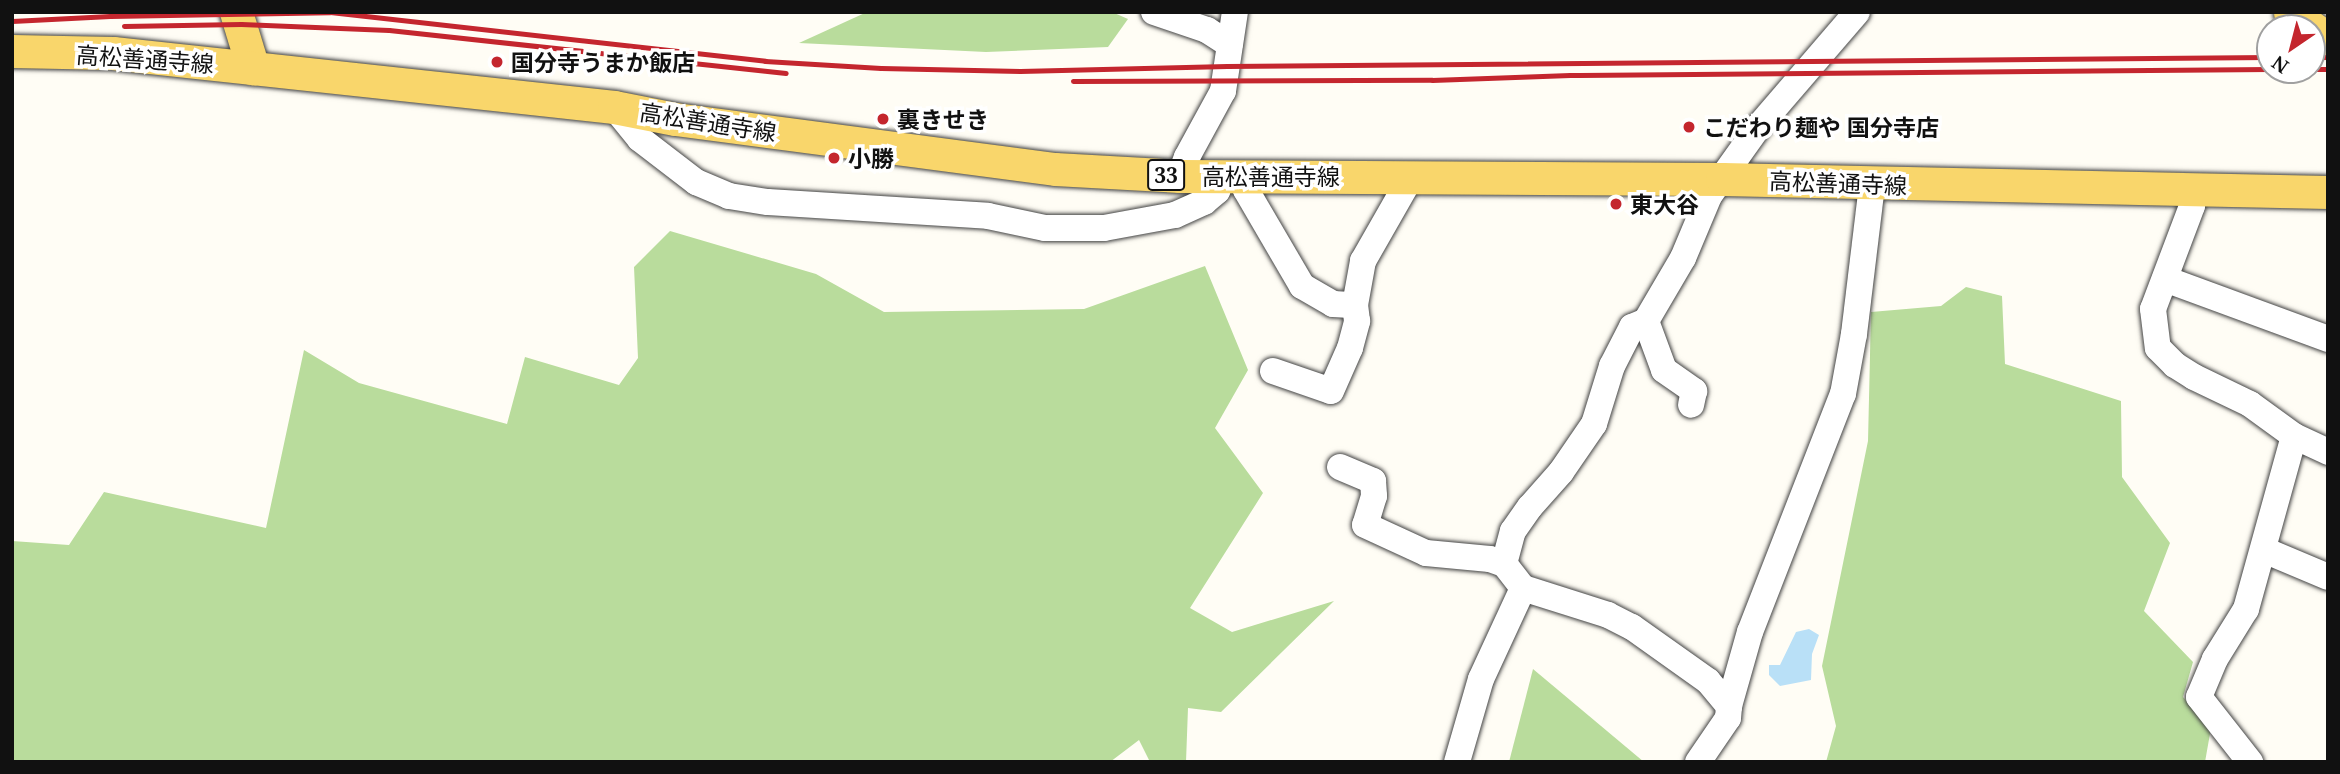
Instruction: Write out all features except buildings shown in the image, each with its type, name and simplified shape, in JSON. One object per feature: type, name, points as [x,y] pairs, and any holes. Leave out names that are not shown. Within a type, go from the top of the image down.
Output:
[{"type":"main road","points":[[236,12],[253,68]]},
{"type":"main road","points":[[2290,12],[2328,39]]},
{"type":"main road","name":"高松善通寺線","points":[[12,51],[113,54],[614,107],[688,120],[1055,169],[1180,176],[1722,179],[1872,185],[2328,192]]},
{"type":"street","points":[[1154,12],[1207,30],[1230,45]]},
{"type":"street","points":[[1180,176],[1187,157],[1223,91],[1235,12]]},
{"type":"street","points":[[1504,564],[1513,531],[1561,472],[1594,424],[1612,366],[1632,327],[1646,321],[1684,258],[1709,196],[1759,126],[1857,12]]},
{"type":"street","points":[[614,107],[640,139],[696,182],[729,195],[768,202],[988,216],[1045,228],[1104,228],[1175,215],[1204,202],[1233,176],[1246,190],[1302,286],[1333,304],[1355,305]]},
{"type":"street","points":[[1273,371],[1331,391],[1350,348],[1357,321],[1355,305],[1363,261],[1411,177]]},
{"type":"street","points":[[1698,762],[1728,718],[1750,632],[1843,394],[1854,334],[1872,185]]},
{"type":"street","points":[[2194,191],[2192,206],[2153,309],[2158,348],[2194,377],[2250,404],[2294,436],[2328,452]]},
{"type":"street","points":[[2165,279],[2328,339]]},
{"type":"street","points":[[1646,321],[1664,370],[1694,391],[1691,405]]},
{"type":"street","points":[[2250,762],[2199,697],[2215,659],[2246,609],[2294,436]]},
{"type":"street","points":[[1339,467],[1373,481],[1374,496],[1365,525],[1426,553],[1490,559],[1504,564],[1523,587],[1608,615],[1632,627],[1708,681],[1729,706]]},
{"type":"street","points":[[2264,550],[2328,577]]},
{"type":"street","points":[[1457,762],[1481,679],[1523,587]]},
{"type":"green space","points":[[867,12],[1112,12],[1128,19],[1108,47],[986,52],[799,43]]},
{"type":"green space","points":[[670,231],[816,274],[884,312],[1084,309],[1205,266],[1248,370],[1215,428],[1263,493],[1190,608],[1232,632],[1334,601],[1221,712],[1188,708],[1186,762],[1150,762],[1139,740],[1110,762],[12,762],[12,541],[69,545],[104,492],[266,528],[304,350],[359,383],[507,424],[525,357],[619,385],[638,358],[634,267]]},
{"type":"green space","points":[[1966,287],[2002,296],[2005,364],[2121,401],[2122,477],[2170,543],[2144,611],[2193,662],[2183,697],[2211,728],[2205,762],[1826,762],[1836,726],[1822,666],[1868,441],[1871,312],[1941,306]]},
{"type":"green space","points":[[1533,669],[1644,762],[1509,762]]},
{"type":"water","points":[[1809,629],[1819,635],[1812,654],[1811,680],[1780,686],[1769,675],[1769,665],[1780,665],[1796,632]]},
{"type":"railway","points":[[12,21],[110,16],[330,12],[765,61],[881,68],[1020,71],[1227,66],[2256,57]]},
{"type":"railway","points":[[124,26],[241,24],[389,30],[786,73]]},
{"type":"railway","points":[[1073,81],[1432,80],[1570,75],[2256,69]]},
{"type":"place","name":"国分寺うまか飯店","points":[[497,62]]},
{"type":"place","name":"裏きせき","points":[[883,119]]},
{"type":"place","name":"こだわり麺や 国分寺店","points":[[1689,127]]},
{"type":"place","name":"小勝","points":[[834,158]]},
{"type":"place","name":"東大谷","points":[[1616,204]]}]
